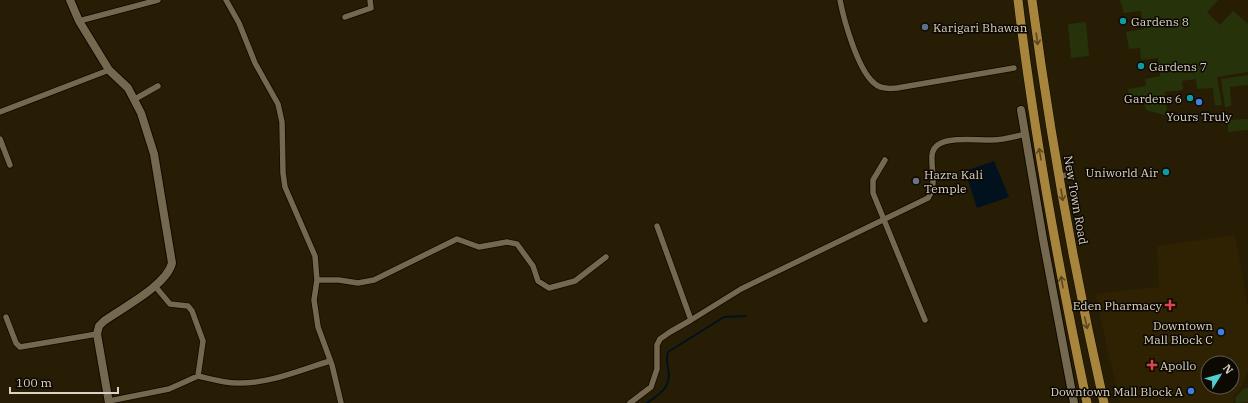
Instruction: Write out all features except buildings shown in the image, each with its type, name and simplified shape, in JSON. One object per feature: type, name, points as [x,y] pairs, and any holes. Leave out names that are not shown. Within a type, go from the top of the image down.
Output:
[{"type":"main road","points":[[1018,0],[1026,70],[1050,213],[1065,298],[1087,403]]},
{"type":"main road","name":"New Town Road","points":[[1032,0],[1042,78],[1064,175],[1083,310],[1104,403]]},
{"type":"street","points":[[70,0],[79,21],[109,70],[128,88],[135,99],[154,154],[164,223],[172,263],[170,271],[155,286],[99,326],[97,334],[109,402],[169,389],[198,376],[228,382],[252,383],[264,381],[330,361]]},
{"type":"street","points":[[79,21],[158,0]]},
{"type":"street","points":[[226,0],[239,23],[255,63],[278,104],[282,122],[283,173],[285,186],[313,250],[317,280],[315,308],[319,332],[330,361],[341,403]]},
{"type":"street","points":[[345,17],[371,8],[370,0]]},
{"type":"street","points":[[840,0],[845,23],[864,70],[874,84],[880,87],[898,88],[1014,68]]},
{"type":"street","points":[[0,112],[109,70]]},
{"type":"street","points":[[135,99],[158,86]]},
{"type":"street","points":[[1021,110],[1074,403]]},
{"type":"street","points":[[630,403],[651,388],[655,380],[657,369],[656,353],[660,339],[670,332],[740,289],[921,202],[932,192],[932,155],[934,148],[938,144],[956,140],[1002,139],[1025,134]]},
{"type":"street","points":[[0,139],[2,150],[10,165]]},
{"type":"street","points":[[885,160],[873,180],[873,193],[926,320]]},
{"type":"street","points":[[657,226],[691,320]]},
{"type":"street","points":[[317,280],[339,280],[358,283],[374,280],[457,239],[479,247],[508,242],[517,244],[533,266],[538,281],[549,288],[575,281],[606,257]]},
{"type":"street","points":[[155,286],[170,304],[188,306],[192,311],[203,341],[198,376]]},
{"type":"street","points":[[6,317],[16,343],[20,346],[97,334]]},
{"type":"shaded area","points":[[1235,235],[1248,307],[1248,371],[1240,388],[1240,355],[1200,355],[1200,395],[1235,395],[1233,403],[1120,403],[1095,294],[1159,287],[1157,246]]},
{"type":"green space","points":[[1120,0],[1218,0],[1207,12],[1220,25],[1233,11],[1248,24],[1248,72],[1217,77],[1222,105],[1215,106],[1213,88],[1197,89],[1196,79],[1182,81],[1183,90],[1165,92],[1167,116],[1146,110],[1144,102],[1130,104],[1128,89],[1146,86],[1145,79],[1160,76],[1158,58],[1141,60],[1140,48],[1129,49],[1126,32],[1144,29],[1141,11],[1124,13]]},
{"type":"green space","points":[[1086,22],[1089,56],[1071,58],[1068,24]]},
{"type":"green space","points":[[1248,75],[1248,85],[1230,87],[1231,106],[1225,107],[1221,79]]},
{"type":"green space","points":[[1248,119],[1248,130],[1228,132],[1228,120]]},
{"type":"green space","points":[[1248,388],[1248,402],[1236,403],[1235,398],[1238,395],[1240,395],[1243,389]]},
{"type":"water","points":[[994,161],[1009,197],[977,208],[965,171]]},
{"type":"waterway","points":[[647,403],[661,393],[667,385],[669,375],[667,360],[668,352],[724,317],[746,316]]},
{"type":"place","name":"Gardens 8","points":[[1123,21]]},
{"type":"place","name":"Karigari Bhawan","points":[[925,27]]},
{"type":"place","name":"Gardens 7","points":[[1141,66]]},
{"type":"place","name":"Gardens 6","points":[[1190,98]]},
{"type":"place","name":"Yours Truly","points":[[1199,102]]},
{"type":"place","name":"Uniworld Air","points":[[1166,172]]},
{"type":"place","name":"Hazra Kali Temple","points":[[916,181]]},
{"type":"place","name":"Eden Pharmacy","points":[[1170,305]]},
{"type":"place","name":"Downtown Mall Block C","points":[[1221,332]]},
{"type":"place","name":"Apollo","points":[[1152,365]]},
{"type":"place","name":"Downtown Mall Block A","points":[[1191,391]]}]
